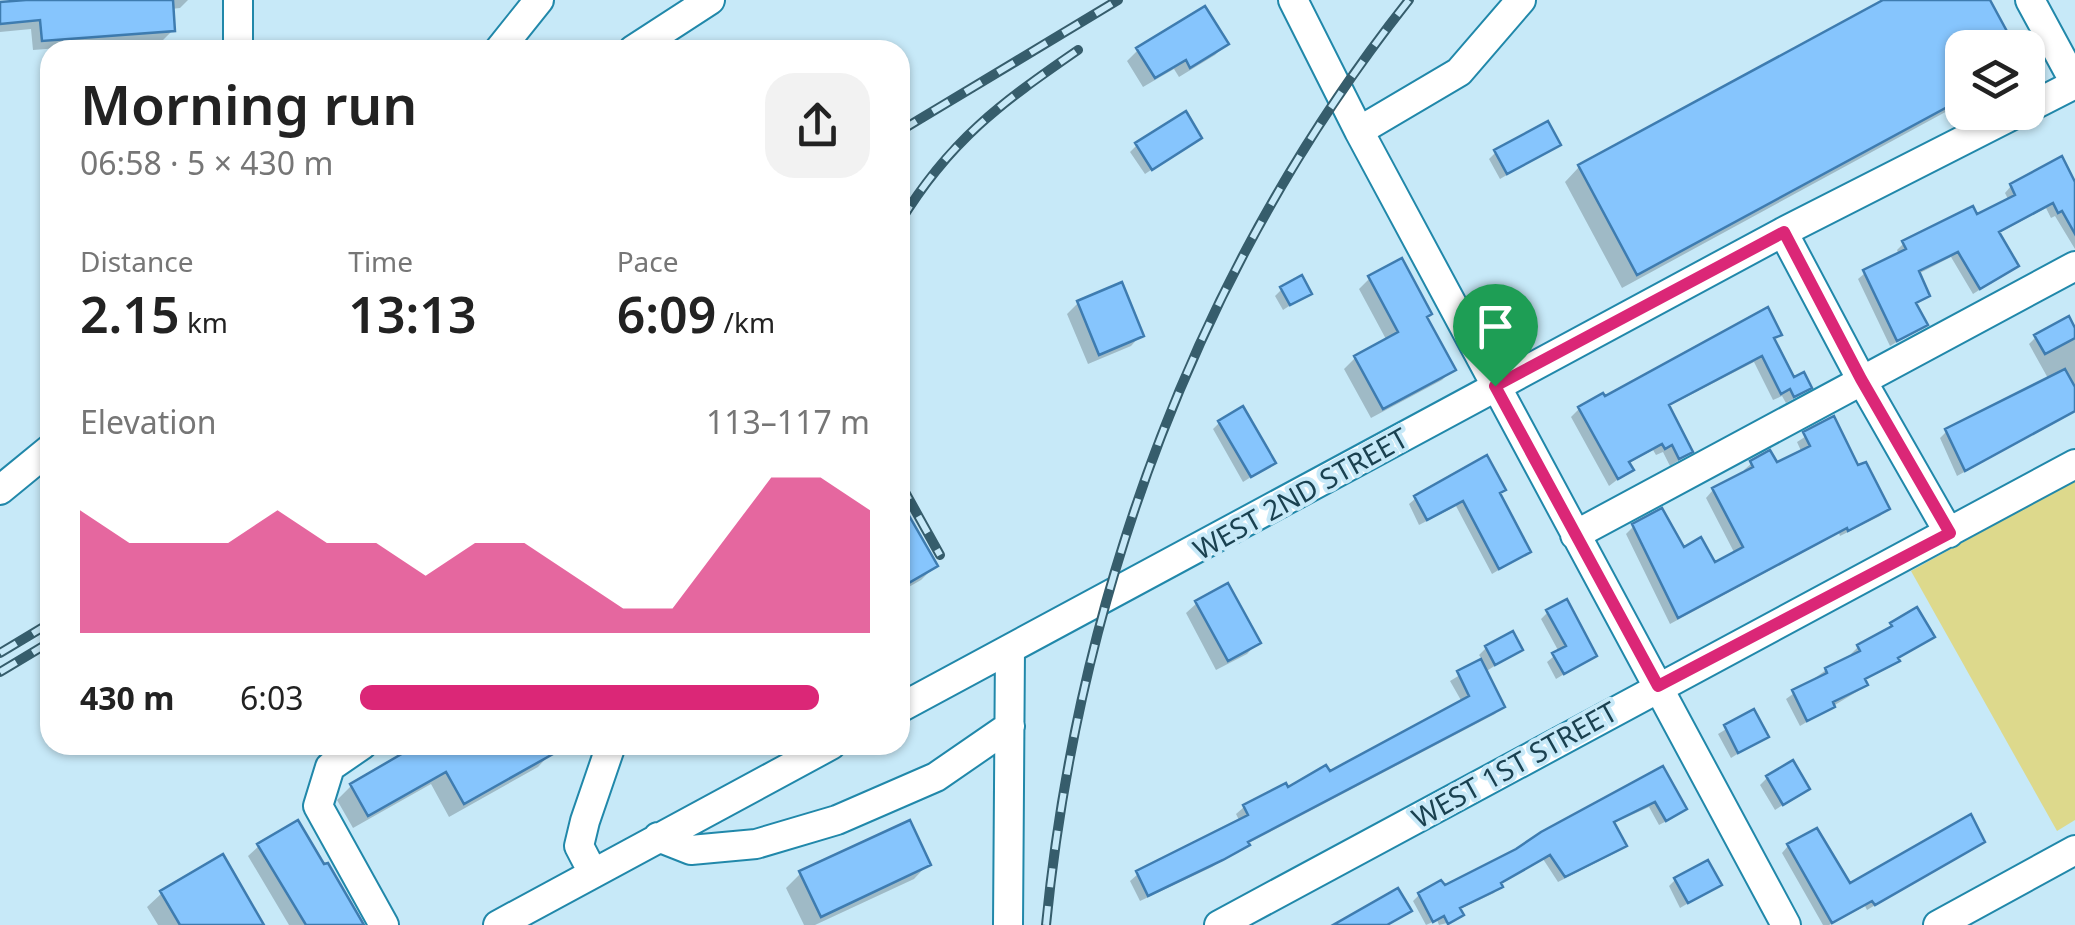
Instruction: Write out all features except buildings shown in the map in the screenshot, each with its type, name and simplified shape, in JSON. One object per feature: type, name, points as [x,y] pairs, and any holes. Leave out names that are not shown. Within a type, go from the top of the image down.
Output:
[{"type":"street","points":[[238,0],[238,40]]},
{"type":"street","points":[[507,40],[540,0]]},
{"type":"street","points":[[648,40],[710,0]]},
{"type":"street","points":[[1293,0],[1359,131],[1786,925]]},
{"type":"street","points":[[1359,131],[1459,72],[1520,0]]},
{"type":"street","points":[[2030,0],[2075,84],[2045,99]]},
{"type":"street","name":"WEST 2ND STREET","points":[[910,703],[1495,386],[1985,130]]},
{"type":"street","points":[[1784,232],[1861,379],[1950,533]]},
{"type":"street","points":[[1576,536],[2075,266]]},
{"type":"street","points":[[0,490],[40,457]]},
{"type":"street","name":"WEST 1ST STREET","points":[[1219,925],[2075,464]]},
{"type":"street","points":[[1008,925],[1010,649]]},
{"type":"street","points":[[658,838],[691,850],[756,844],[837,820],[936,777],[1010,726]]},
{"type":"street","points":[[347,755],[330,767],[318,806],[384,925]]},
{"type":"street","points":[[592,873],[580,846],[608,755]]},
{"type":"street","points":[[498,925],[812,755]]},
{"type":"street","points":[[1938,925],[2075,850]]},
{"type":"shaded area","points":[[2075,480],[2075,820],[2057,831],[1911,571]]},
{"type":"railway","points":[[910,125],[1118,0]]},
{"type":"railway","points":[[1046,925],[1062,800],[1087,676],[1120,555],[1161,436],[1211,321],[1268,209],[1334,102],[1409,0]]},
{"type":"railway","points":[[910,207],[938,168],[979,125],[1078,50]]},
{"type":"railway","points":[[910,501],[940,555]]},
{"type":"railway","points":[[0,653],[40,629]]},
{"type":"railway","points":[[0,672],[40,648]]},
{"type":"route","points":[[1784,232],[1861,379],[1950,533],[1658,686],[1495,386],[1784,232]]}]
